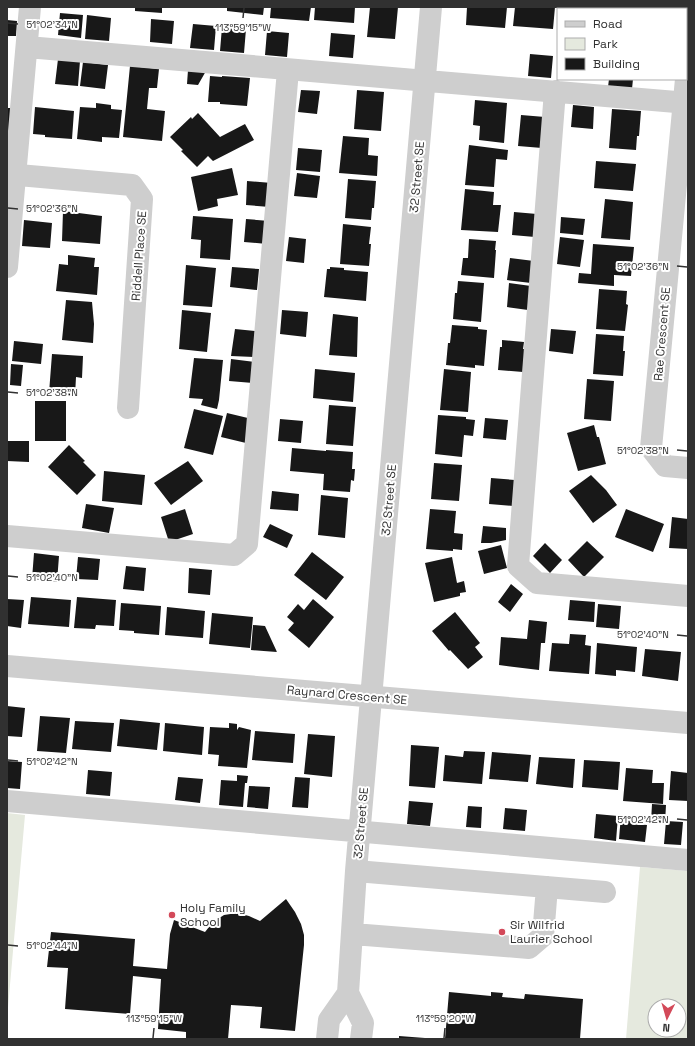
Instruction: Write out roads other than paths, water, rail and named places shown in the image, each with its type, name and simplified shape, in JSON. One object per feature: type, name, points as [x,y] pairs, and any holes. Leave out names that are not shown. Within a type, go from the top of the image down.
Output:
[{"type":"street","points":[[7,267],[11,175],[27,47],[30,7]]},
{"type":"street","name":"32 Street SE","points":[[348,993],[356,871],[426,81],[431,7]]},
{"type":"street","points":[[27,47],[686,103]]},
{"type":"street","points":[[687,64],[688,53]]},
{"type":"street","points":[[7,536],[234,555],[247,544],[288,70]]},
{"type":"street","name":"Rae Crescent SE","points":[[686,80],[686,103],[651,448],[665,466],[688,468]]},
{"type":"street","points":[[555,91],[518,566],[537,583],[688,596]]},
{"type":"street","name":"Riddell Place SE","points":[[11,175],[132,185],[142,199],[128,408]]},
{"type":"street","name":"Raynard Crescent SE","points":[[7,666],[688,723]]},
{"type":"street","points":[[7,801],[360,830],[688,860]]},
{"type":"street","points":[[356,871],[605,892]]},
{"type":"street","points":[[352,934],[529,948],[543,936],[547,887]]},
{"type":"street","points":[[327,1039],[328,1020],[348,993],[363,1023],[361,1039]]},
{"type":"place","name":"Holy Family School","points":[[172,915]]},
{"type":"place","name":"Sir Wilfrid Laurier School","points":[[502,932]]}]
